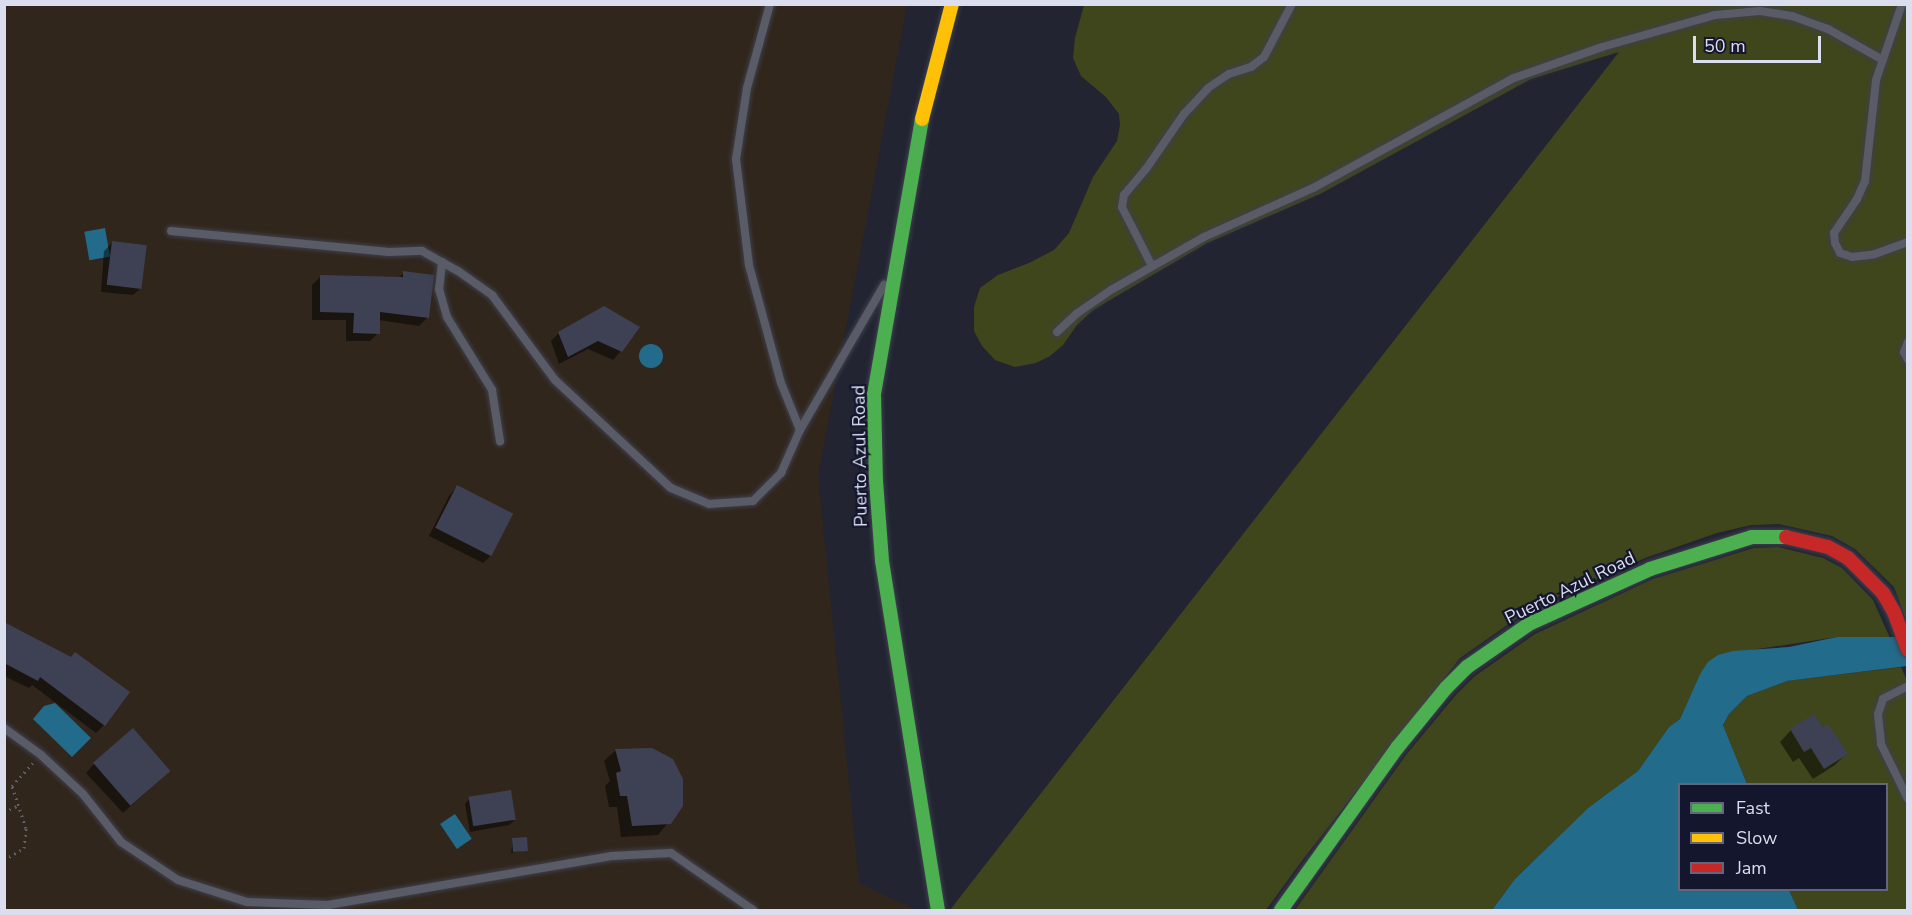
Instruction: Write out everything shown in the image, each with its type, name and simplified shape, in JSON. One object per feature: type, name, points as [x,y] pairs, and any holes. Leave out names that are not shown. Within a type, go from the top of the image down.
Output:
[{"type":"street","name":"Puerto Azul Road","points":[[938,910],[882,561],[876,492],[874,396],[924,109],[952,4]]},
{"type":"street","name":"Puerto Azul Road","points":[[1281,910],[1397,748],[1446,688],[1494,647],[1529,624],[1576,600],[1650,568],[1752,537],[1778,536],[1828,547],[1848,558],[1883,593],[1894,612],[1908,650]]},
{"type":"lane","points":[[770,4],[747,88],[736,159],[749,265],[781,383],[800,430]]},
{"type":"lane","points":[[1152,266],[1122,207],[1124,195],[1146,169],[1184,114],[1208,88],[1228,74],[1251,67],[1264,57],[1292,4]]},
{"type":"lane","points":[[1902,4],[1883,60],[1872,104],[1865,181],[1857,199],[1834,233],[1835,243],[1840,253],[1852,257],[1875,254],[1908,242]]},
{"type":"lane","points":[[1057,332],[1076,314],[1152,266],[1235,222],[1313,188],[1514,78],[1602,47],[1715,15],[1760,11],[1792,16],[1828,29],[1883,60]]},
{"type":"lane","points":[[171,231],[389,252],[422,251],[492,295],[555,380],[671,488],[709,504],[753,501],[781,473],[800,430],[895,266]]},
{"type":"lane","points":[[442,262],[439,290],[447,317],[492,390],[500,441]]},
{"type":"lane","points":[[1908,342],[1904,351],[1908,360]]},
{"type":"lane","points":[[1908,686],[1883,699],[1878,714],[1881,744],[1908,799]]},
{"type":"lane","points":[[4,728],[41,755],[83,794],[121,842],[178,880],[247,902],[328,905],[612,856],[671,853],[753,910]]},
{"type":"path","points":[[4,860],[24,848],[26,828],[12,786],[41,755]]},
{"type":"path","points":[[4,812],[19,805]]},
{"type":"shaded area","points":[[5,5],[907,5],[818,476],[859,883],[916,910],[5,910]]},
{"type":"green space","points":[[1084,5],[1907,5],[1907,622],[1894,587],[1855,549],[1832,536],[1779,524],[1751,525],[1717,533],[1645,558],[1572,590],[1523,614],[1460,658],[1266,910],[950,910],[1619,52],[1531,79],[1320,194],[1207,243],[1093,310],[1077,325],[1063,345],[1050,356],[1036,363],[1015,367],[995,360],[982,346],[974,331],[974,307],[980,288],[998,275],[1054,250],[1069,233],[1093,177],[1117,141],[1120,125],[1119,114],[1106,97],[1081,76],[1073,58],[1075,38]]},
{"type":"green space","points":[[1778,547],[1823,558],[1842,568],[1873,600],[1890,638],[1837,637],[1718,655],[1700,674],[1680,719],[1669,727],[1638,771],[1588,808],[1515,879],[1492,910],[1295,910],[1406,755],[1455,696],[1475,676],[1535,634],[1653,579],[1754,548]]},
{"type":"green space","points":[[1901,667],[1908,683],[1907,910],[1798,910],[1789,891],[1888,891],[1888,783],[1747,783],[1723,725],[1729,714],[1747,696],[1787,681]]},
{"type":"water","points":[[105,228],[110,257],[89,260],[84,232]]},
{"type":"water","points":[[651,344],[660,347],[663,356],[660,365],[651,368],[642,365],[639,356],[642,347]]},
{"type":"water","points":[[1837,637],[1907,637],[1907,666],[1787,681],[1747,696],[1729,714],[1723,725],[1747,783],[1678,783],[1678,891],[1789,891],[1798,910],[1492,910],[1515,879],[1588,808],[1638,771],[1669,727],[1680,719],[1700,674],[1708,662],[1718,655],[1733,651],[1789,647]]},
{"type":"water","points":[[55,703],[91,738],[72,757],[33,719],[44,706]]},
{"type":"water","points":[[455,814],[472,839],[457,849],[440,824]]},
{"type":"building","points":[[112,241],[147,245],[141,289],[107,285]]},
{"type":"building","points":[[403,271],[434,275],[429,318],[380,312],[380,334],[353,333],[354,313],[320,312],[320,275],[403,277]]},
{"type":"building","points":[[604,306],[640,327],[622,352],[598,341],[568,357],[558,332]]},
{"type":"building","points":[[457,485],[513,514],[491,556],[435,528]]},
{"type":"building","points":[[4,622],[71,657],[75,652],[130,692],[105,726],[40,677],[38,681],[4,663]]},
{"type":"building","points":[[1814,714],[1823,727],[1828,724],[1848,754],[1824,769],[1811,748],[1804,752],[1790,729]]},
{"type":"building","points":[[133,728],[170,771],[130,806],[93,763]]},
{"type":"building","points":[[652,748],[673,759],[683,779],[683,806],[671,824],[632,826],[627,796],[620,796],[616,773],[621,771],[615,749]]},
{"type":"building","points":[[511,790],[516,820],[473,826],[469,797]]},
{"type":"building","points":[[527,837],[528,851],[513,852],[512,838]]},
{"type":"traffic: fast","points":[[922,119],[874,395],[876,481],[882,561],[938,910]]},
{"type":"traffic: fast","points":[[1281,910],[1397,748],[1446,688],[1467,667],[1529,624],[1650,569],[1752,537],[1786,537]]},
{"type":"traffic: slow","points":[[922,119],[952,4]]},
{"type":"traffic: jam","points":[[1786,537],[1828,547],[1848,558],[1883,593],[1894,612],[1908,650]]}]
